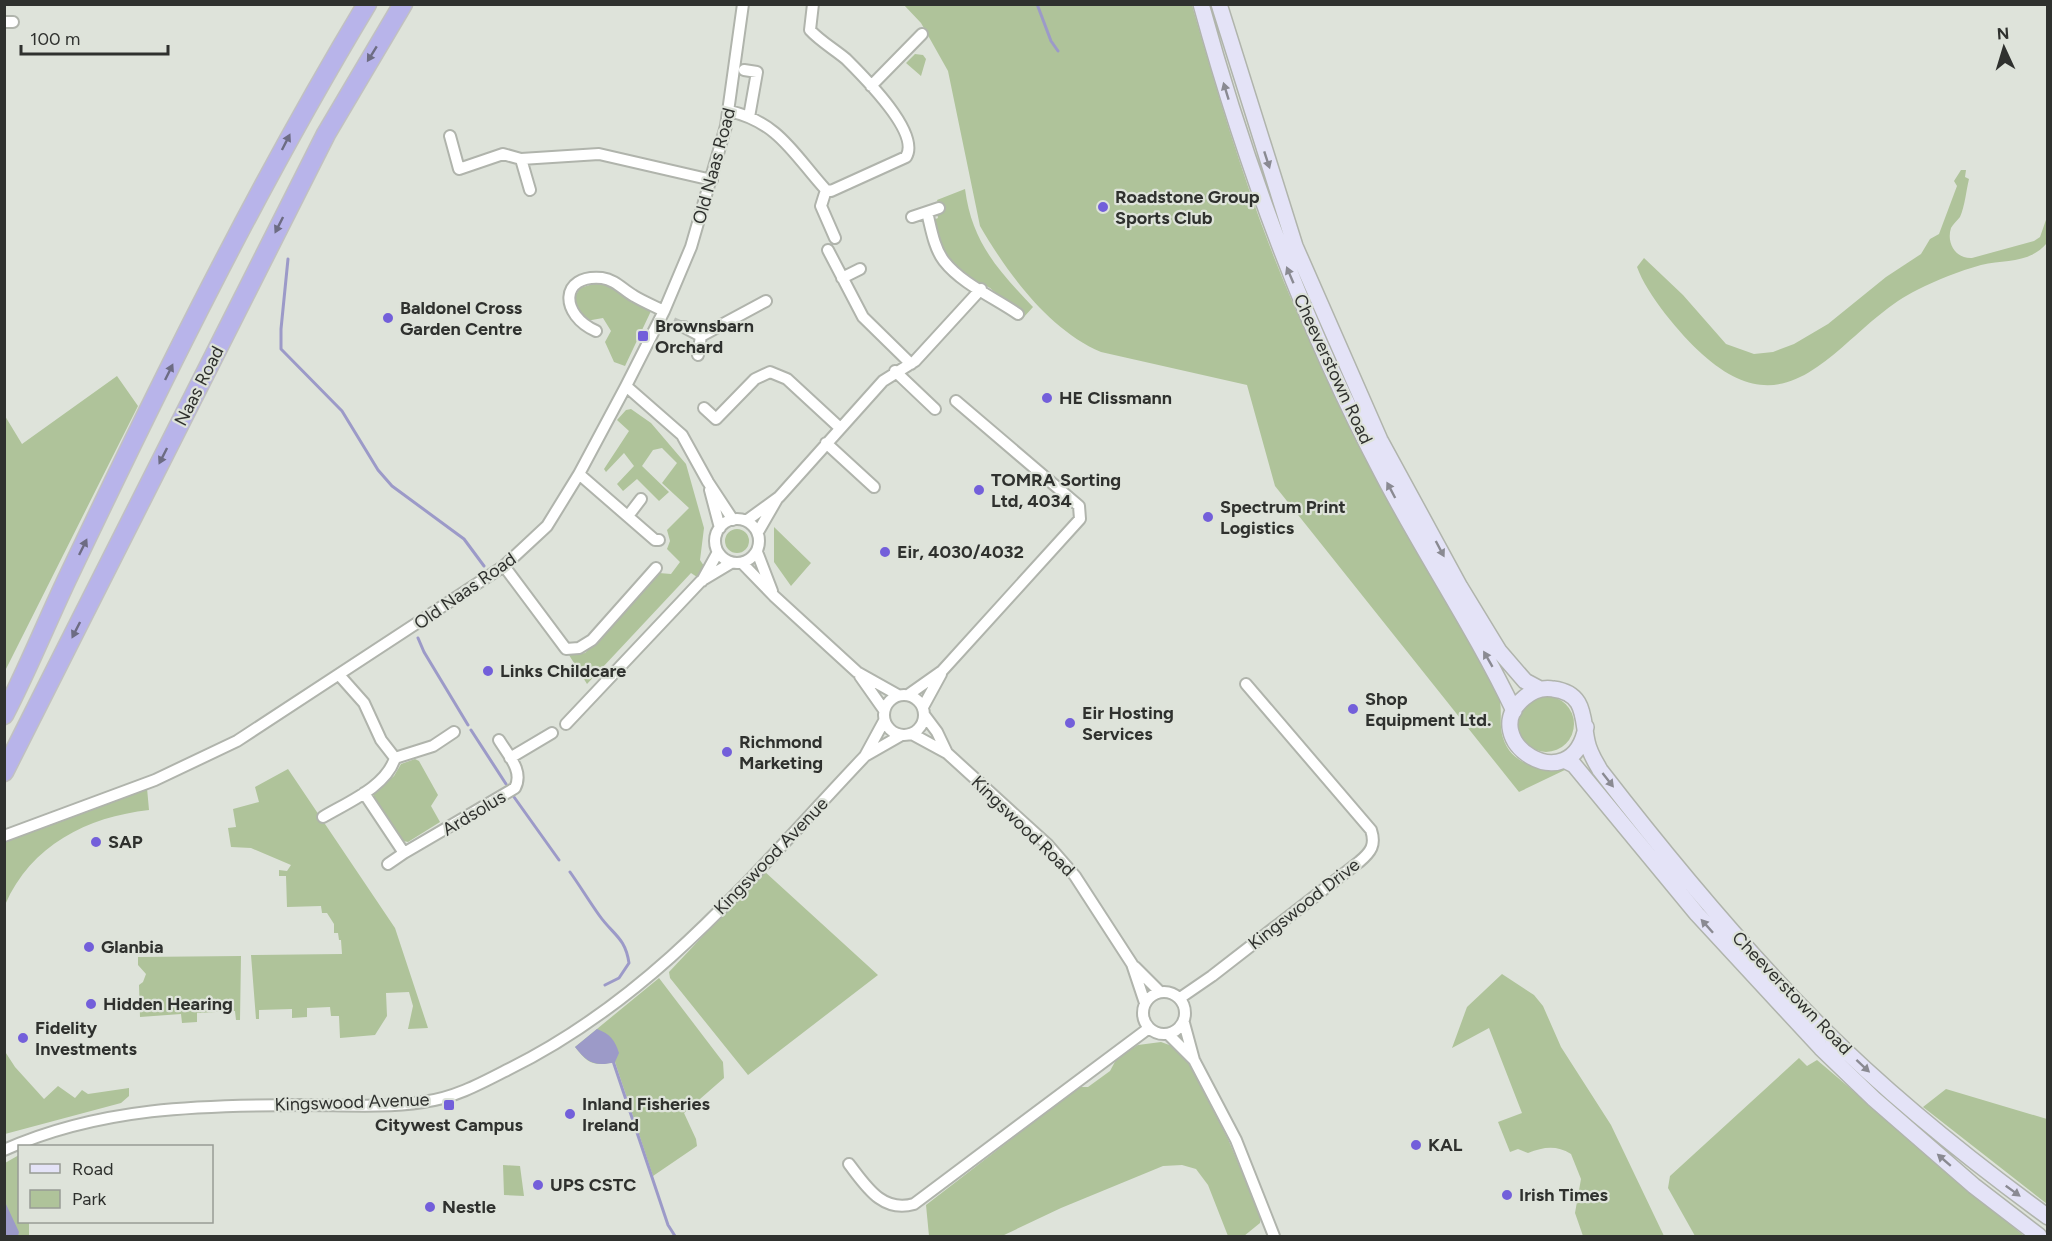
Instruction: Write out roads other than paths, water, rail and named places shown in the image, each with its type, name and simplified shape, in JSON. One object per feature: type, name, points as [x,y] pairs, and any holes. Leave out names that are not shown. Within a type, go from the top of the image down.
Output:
[{"type":"highway","points":[[302,112],[357,4]]},
{"type":"highway","name":"Naas Road","points":[[4,714],[15,695],[68,576],[302,112],[367,4]]},
{"type":"highway","name":"Naas Road","points":[[4,772],[326,134],[403,4]]},
{"type":"main road","name":"Cheeverstown Road","points":[[1201,4],[1240,138],[1273,235],[1323,351],[1381,471],[1433,568],[1488,658],[1514,711],[1511,724],[1512,736],[1518,748],[1527,757],[1539,762],[1552,763],[1564,760],[1574,765],[1697,914],[1821,1048],[1874,1099],[1974,1186],[2039,1236]]},
{"type":"main road","name":"Cheeverstown Road","points":[[1219,4],[1295,246],[1380,440],[1460,587],[1499,651],[1525,681],[1540,689],[1553,688],[1565,692],[1575,700],[1581,708],[1586,727],[1586,740],[1600,770],[1730,929],[1783,988],[1848,1053],[1940,1135],[2048,1217]]},
{"type":"main road","points":[[1514,711],[1520,701],[1540,689]]},
{"type":"main road","points":[[1564,760],[1580,747],[1586,727]]},
{"type":"street","name":"Old Naas Road","points":[[4,836],[155,780],[237,741],[340,676],[504,566],[547,526],[579,474],[626,386],[663,314],[691,247],[712,180],[729,111],[743,4]]},
{"type":"street","points":[[729,111],[749,117],[789,144],[826,190],[831,191],[903,160],[908,153],[909,139],[894,113],[846,60],[811,32],[813,4]]},
{"type":"street","points":[[871,86],[922,34]]},
{"type":"street","points":[[744,70],[757,72],[749,117]]},
{"type":"street","points":[[450,136],[459,169],[503,154],[521,159],[599,154],[712,180]]},
{"type":"street","points":[[521,159],[530,190]]},
{"type":"street","points":[[826,190],[821,206],[836,238]]},
{"type":"street","points":[[912,217],[939,208]]},
{"type":"street","points":[[927,212],[943,261],[956,273],[1018,314]]},
{"type":"street","points":[[828,249],[863,318],[910,364]]},
{"type":"street","points":[[842,278],[860,269]]},
{"type":"street","points":[[596,331],[580,324],[569,308],[570,292],[574,286],[590,279],[611,280],[673,322]]},
{"type":"street","points":[[746,521],[778,496],[839,427],[895,371],[910,364],[944,332],[981,289]]},
{"type":"street","points":[[701,336],[766,301]]},
{"type":"street","points":[[684,327],[701,336]]},
{"type":"street","points":[[698,355],[701,336]]},
{"type":"street","points":[[895,371],[935,409]]},
{"type":"street","points":[[704,408],[716,419],[755,379],[770,372],[787,379],[839,427]]},
{"type":"street","points":[[626,386],[658,411],[682,435],[708,482],[733,520]]},
{"type":"street","points":[[884,716],[889,701],[942,671],[1080,519],[1079,506],[956,401]]},
{"type":"street","points":[[826,443],[874,487]]},
{"type":"street","points":[[579,474],[655,540],[659,540]]},
{"type":"street","points":[[708,482],[720,528]]},
{"type":"street","points":[[774,597],[757,552],[758,532],[778,496]]},
{"type":"street","points":[[628,516],[641,499]]},
{"type":"street","points":[[566,724],[701,581],[718,552],[715,540],[720,528],[733,520],[746,521],[758,532]]},
{"type":"street","points":[[718,552],[736,563],[857,672],[903,695],[917,699],[924,712]]},
{"type":"street","points":[[701,581],[757,552]]},
{"type":"street","points":[[504,566],[566,649],[579,648],[592,640],[656,568]]},
{"type":"street","points":[[857,672],[892,732],[900,735],[912,734],[921,728],[924,712],[942,671]]},
{"type":"street","points":[[340,676],[364,703],[381,740],[395,758]]},
{"type":"street","name":"Kingswood Drive","points":[[1180,998],[1212,976],[1359,862],[1370,853],[1373,845],[1371,830],[1246,684]]},
{"type":"street","name":"Kingswood Road","points":[[924,712],[947,753]]},
{"type":"street","name":"Kingswood Avenue","points":[[865,756],[884,716]]},
{"type":"street","points":[[395,758],[433,746],[454,732]]},
{"type":"street","points":[[510,758],[552,733]]},
{"type":"street","name":"Kingswood Road","points":[[912,734],[947,753],[1048,846],[1075,876],[1132,963],[1160,992]]},
{"type":"street","name":"Kingswood Avenue","points":[[18,1145],[69,1127],[136,1112],[194,1107],[423,1102],[467,1090],[567,1038],[612,1008],[659,970],[865,756],[900,735]]},
{"type":"street","name":"Ardsolus","points":[[388,864],[515,788],[519,780],[499,740]]},
{"type":"street","points":[[323,817],[364,793],[391,771],[395,758]]},
{"type":"street","points":[[364,793],[404,853]]},
{"type":"street","name":"Kingswood Road","points":[[1132,963],[1145,1003]]},
{"type":"street","points":[[1184,1023],[1180,1028],[1168,1034],[1155,1032],[1149,1028],[1143,1016],[1145,1003],[1160,992],[1167,992],[1180,998],[1186,1010],[1184,1023],[1194,1060],[1236,1140],[1274,1236]]},
{"type":"street","points":[[849,1164],[879,1200],[900,1207],[914,1204],[1149,1028]]},
{"type":"street","points":[[1168,1034],[1194,1060]]},
{"type":"water","points":[[597,1029],[609,1035],[616,1044],[619,1053],[615,1062],[597,1064],[584,1057],[575,1047]]},
{"type":"water","points":[[5,1202],[19,1232],[18,1236],[6,1236]]},
{"type":"waterway","points":[[1037,4],[1051,41],[1058,51]]},
{"type":"waterway","points":[[288,259],[281,349],[342,411],[378,470],[392,486],[464,539],[484,566]]},
{"type":"waterway","points":[[418,638],[468,725]]},
{"type":"waterway","points":[[471,730],[506,784]]},
{"type":"waterway","points":[[514,797],[559,860]]},
{"type":"waterway","points":[[570,872],[599,915],[625,947],[629,963],[619,978],[605,985]]},
{"type":"waterway","points":[[613,1061],[668,1225],[675,1236]]},
{"type":"tunnel","points":[[673,322],[684,327]]},
{"type":"place","name":"Roadstone Group Sports Club","points":[[1103,207]]},
{"type":"place","name":"Baldonel Cross Garden Centre","points":[[388,318]]},
{"type":"place","name":"Brownsbarn Orchard","points":[[643,336]]},
{"type":"place","name":"HE Clissmann","points":[[1047,398]]},
{"type":"place","name":"TOMRA Sorting Ltd, 4034","points":[[979,490]]},
{"type":"place","name":"Spectrum Print Logistics","points":[[1208,517]]},
{"type":"place","name":"Eir, 4030/4032","points":[[885,552]]},
{"type":"place","name":"Links Childcare","points":[[488,671]]},
{"type":"place","name":"Shop Equipment Ltd.","points":[[1353,709]]},
{"type":"place","name":"Eir Hosting Services","points":[[1070,723]]},
{"type":"place","name":"Richmond Marketing","points":[[727,752]]},
{"type":"place","name":"SAP","points":[[96,842]]},
{"type":"place","name":"Glanbia","points":[[89,947]]},
{"type":"place","name":"Hidden Hearing","points":[[91,1004]]},
{"type":"place","name":"Fidelity Investments","points":[[23,1038]]},
{"type":"place","name":"Citywest Campus","points":[[449,1105]]},
{"type":"place","name":"Inland Fisheries Ireland","points":[[570,1114]]},
{"type":"place","name":"KAL","points":[[1416,1145]]},
{"type":"place","name":"UPS CSTC","points":[[538,1185]]},
{"type":"place","name":"Irish Times","points":[[1507,1195]]},
{"type":"place","name":"Nestle","points":[[430,1207]]}]
